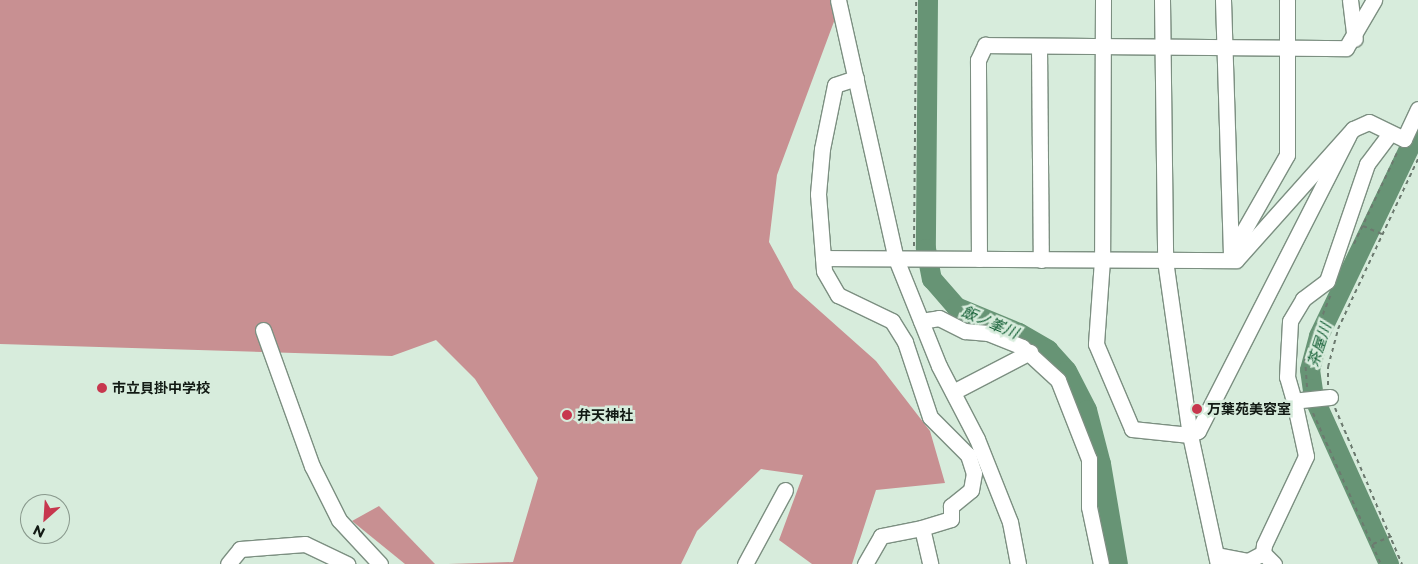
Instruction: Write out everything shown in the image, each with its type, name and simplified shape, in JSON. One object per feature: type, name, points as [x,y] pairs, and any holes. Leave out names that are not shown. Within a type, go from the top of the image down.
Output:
[{"type":"street","points":[[838,0],[896,258],[921,321],[953,392],[977,439],[1010,522],[1018,564]]},
{"type":"street","points":[[1103,0],[1102,260],[1096,344],[1132,428],[1190,435],[1198,432],[1349,134]]},
{"type":"street","points":[[1162,0],[1165,260],[1190,435],[1217,559],[1248,561],[1263,553],[1306,456],[1301,400],[1287,377],[1290,321],[1303,299],[1327,281],[1367,164],[1397,137],[1418,109]]},
{"type":"street","points":[[1224,0],[1224,46],[1234,257]]},
{"type":"street","points":[[1234,257],[1288,155],[1287,0]]},
{"type":"street","points":[[1350,0],[1355,39]]},
{"type":"street","points":[[979,260],[978,60],[985,45],[1346,48],[1355,39],[1374,0]]},
{"type":"street","points":[[1039,46],[1041,260]]},
{"type":"street","points":[[856,78],[840,81],[832,93],[818,194],[824,271],[838,294],[892,321],[905,342],[930,417],[971,462],[974,485],[952,506],[951,519],[922,528],[881,536],[864,564]]},
{"type":"street","points":[[823,258],[1165,260],[1234,257],[1349,134],[1369,122],[1397,137]]},
{"type":"street","points":[[921,321],[939,318],[1030,352],[1058,380],[1074,411],[1089,459],[1089,507],[1101,564]]},
{"type":"street","points":[[264,330],[316,474],[339,520],[380,564]]},
{"type":"street","points":[[953,392],[1030,352]]},
{"type":"street","points":[[1301,400],[1330,397]]},
{"type":"street","points":[[745,564],[785,490]]},
{"type":"street","points":[[922,528],[930,564]]},
{"type":"street","points":[[228,564],[240,549],[305,544],[347,564]]},
{"type":"street","points":[[1263,553],[1274,564]]},
{"type":"path","points":[[914,259],[916,0]]},
{"type":"path","points":[[1350,252],[1363,226],[1397,137]]},
{"type":"path","points":[[1402,564],[1392,536],[1330,397],[1331,348],[1418,159]]},
{"type":"path","points":[[1363,226],[1384,235]]},
{"type":"path","points":[[1334,287],[1305,359],[1301,400],[1373,544],[1380,564]]},
{"type":"path","points":[[1373,544],[1392,536]]},
{"type":"shaded area","points":[[0,0],[842,0],[777,175],[769,242],[794,288],[876,361],[930,431],[945,483],[876,490],[852,564],[812,564],[779,540],[803,475],[761,469],[697,531],[681,564],[448,564],[513,562],[538,478],[475,379],[436,340],[392,356],[0,344]]},
{"type":"shaded area","points":[[379,506],[435,564],[405,564],[352,521]]},
{"type":"waterway","name":"飯ノ峯川","points":[[928,0],[926,249],[932,279],[956,307],[1019,333],[1048,350],[1067,371],[1087,410],[1101,464],[1118,564]]},
{"type":"waterway","name":"茶屋川","points":[[1389,564],[1314,398],[1310,370],[1319,336],[1418,130]]},
{"type":"place","name":"市立貝掛中学校","points":[[102,388]]},
{"type":"place","name":"万葉苑美容室","points":[[1197,409]]},
{"type":"place","name":"弁天神社","points":[[567,415]]}]
